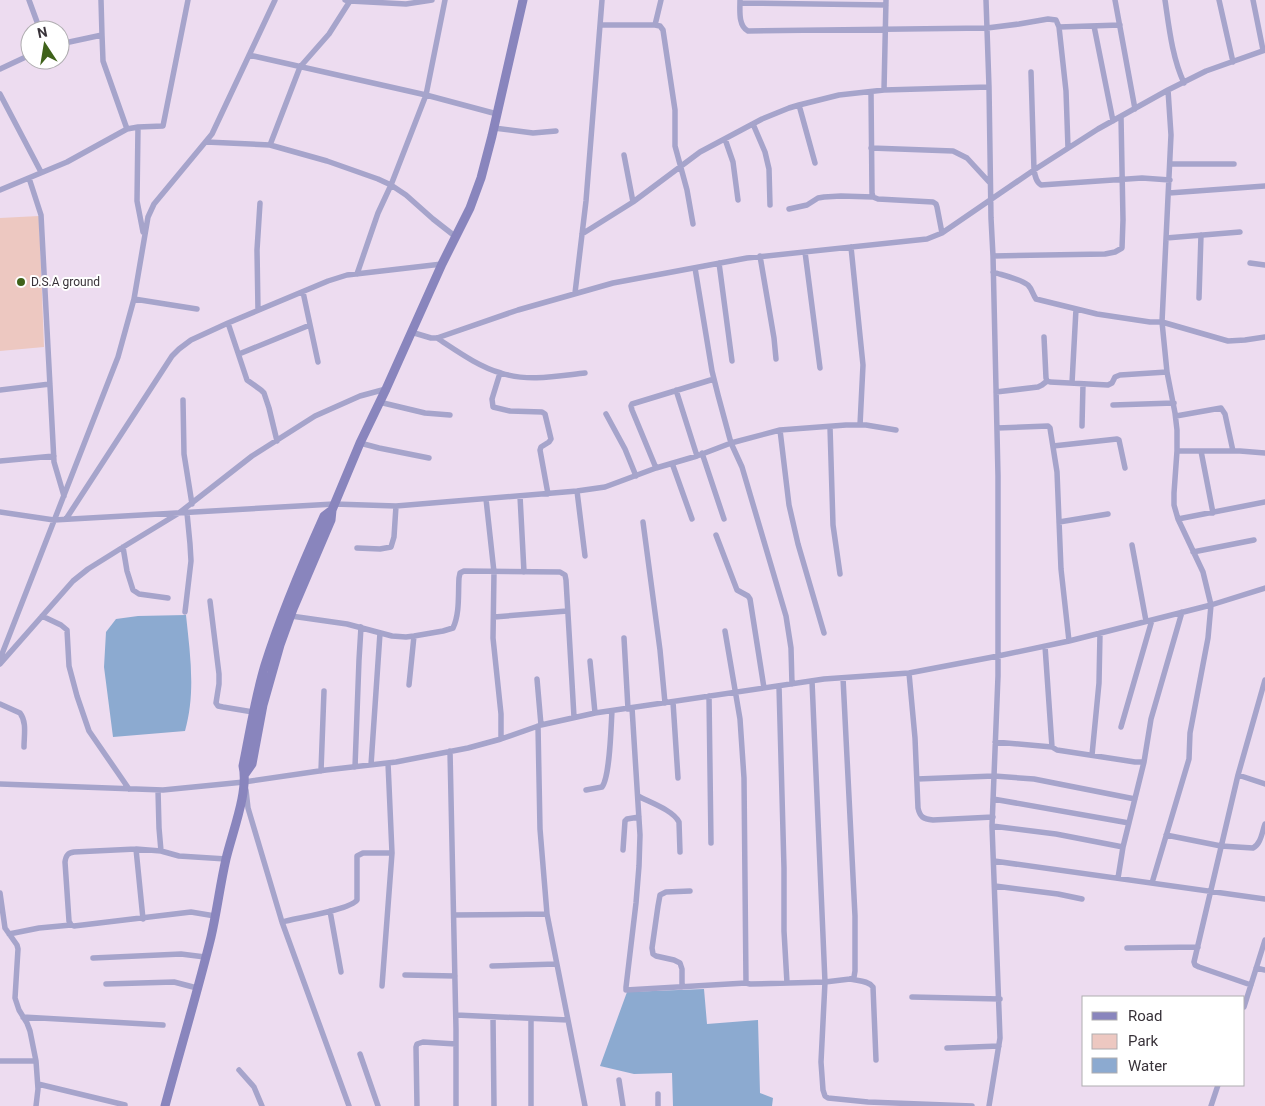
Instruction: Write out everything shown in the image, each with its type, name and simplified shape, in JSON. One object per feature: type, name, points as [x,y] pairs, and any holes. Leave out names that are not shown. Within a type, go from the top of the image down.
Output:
[{"type":"street","points":[[29,0],[36,20]]},
{"type":"street","points":[[101,0],[103,61],[127,129]]},
{"type":"street","points":[[0,190],[67,162],[127,129],[138,126],[163,126],[188,0]]},
{"type":"street","points":[[0,659],[118,357],[134,299],[148,217],[154,204],[212,134],[274,0]]},
{"type":"street","points":[[270,145],[300,67],[329,34],[347,1],[406,4],[432,0]]},
{"type":"street","points":[[357,274],[378,213],[426,95],[445,0]]},
{"type":"street","points":[[165,1106],[205,957],[245,778],[252,764],[263,705],[280,645],[331,520],[333,507],[360,443],[442,264],[470,208],[481,178],[494,128],[523,0]]},
{"type":"street","points":[[575,293],[582,234],[602,0]]},
{"type":"street","points":[[655,25],[661,0]]},
{"type":"street","points":[[986,0],[990,87],[990,201],[998,476],[998,656],[992,826],[1000,999],[1000,1038],[989,1106]]},
{"type":"street","points":[[1115,0],[1135,108]]},
{"type":"street","points":[[1165,0],[1167,21],[1179,72],[1184,83]]},
{"type":"street","points":[[1219,0],[1233,62]]},
{"type":"street","points":[[411,332],[437,338],[518,310],[575,293],[613,283],[719,263],[760,256],[927,239],[942,233],[1034,170],[1120,116],[1206,71],[1264,50],[1254,0]]},
{"type":"street","points":[[884,90],[885,29],[886,2],[740,2],[742,25],[748,31],[885,29],[987,28],[1048,19],[1056,20],[1059,27],[1066,91],[1068,148]]},
{"type":"street","points":[[601,25],[655,25],[660,26],[663,30],[675,110],[675,146],[693,224]]},
{"type":"street","points":[[1059,27],[1120,25]]},
{"type":"street","points":[[1094,26],[1112,121]]},
{"type":"street","points":[[70,42],[102,35]]},
{"type":"street","points":[[248,55],[426,95],[497,114]]},
{"type":"street","points":[[0,69],[20,60]]},
{"type":"street","points":[[1031,72],[1034,170],[1036,180],[1041,185],[1142,178],[1170,180]]},
{"type":"street","points":[[582,234],[633,202],[700,152],[762,119],[799,105],[839,95],[884,90],[990,87]]},
{"type":"street","points":[[1152,883],[1189,759],[1190,733],[1208,638],[1211,605],[1203,572],[1178,519],[1174,505],[1177,430],[1167,372],[1162,322],[1172,135],[1168,90]]},
{"type":"street","points":[[871,92],[873,197]]},
{"type":"street","points":[[0,94],[42,172]]},
{"type":"street","points":[[799,105],[815,163]]},
{"type":"street","points":[[993,256],[1104,254],[1122,248],[1120,116]]},
{"type":"street","points":[[753,124],[768,164],[770,205]]},
{"type":"street","points":[[138,126],[137,201],[144,236]]},
{"type":"street","points":[[494,128],[533,133],[556,131]]},
{"type":"street","points":[[725,139],[733,162],[738,200]]},
{"type":"street","points":[[206,142],[270,145],[327,161],[378,179],[406,195],[432,219],[456,237]]},
{"type":"street","points":[[872,148],[953,151],[967,158],[990,183]]},
{"type":"street","points":[[624,155],[633,202]]},
{"type":"street","points":[[1170,164],[1234,164]]},
{"type":"street","points":[[29,178],[41,215],[54,462],[64,496]]},
{"type":"street","points":[[1169,193],[1265,186]]},
{"type":"street","points":[[789,209],[807,205],[818,198],[829,196],[873,197],[878,199],[933,202],[937,207],[942,233]]},
{"type":"street","points":[[258,310],[257,250],[260,203]]},
{"type":"street","points":[[1166,238],[1240,232]]},
{"type":"street","points":[[1199,298],[1200,235]]},
{"type":"street","points":[[851,247],[863,365],[860,425]]},
{"type":"street","points":[[805,252],[820,368]]},
{"type":"street","points":[[760,256],[776,360]]},
{"type":"street","points":[[719,263],[732,361]]},
{"type":"street","points":[[1250,263],[1265,265]]},
{"type":"street","points":[[66,519],[179,348],[191,340],[228,323],[347,275],[442,264]]},
{"type":"street","points":[[695,268],[714,379],[731,443],[742,467],[786,616],[791,648],[792,684]]},
{"type":"street","points":[[993,272],[1025,283],[1030,287],[1036,299],[1076,309],[1097,314],[1162,322],[1228,341],[1265,337]]},
{"type":"street","points":[[303,292],[318,362]]},
{"type":"street","points":[[134,299],[197,309]]},
{"type":"street","points":[[1072,383],[1076,309]]},
{"type":"street","points":[[228,323],[247,380],[264,393],[277,441]]},
{"type":"street","points":[[239,354],[310,325]]},
{"type":"street","points":[[1044,337],[1046,378],[1053,383],[1108,385],[1120,374],[1167,372]]},
{"type":"street","points":[[437,338],[476,362],[500,373],[541,378],[585,373]]},
{"type":"street","points":[[500,373],[492,399],[493,407],[510,411],[542,412],[545,414],[551,439],[540,450],[548,494]]},
{"type":"street","points":[[656,468],[631,406],[632,404],[714,379]]},
{"type":"street","points":[[996,392],[1038,387],[1048,381]]},
{"type":"street","points":[[0,390],[50,384]]},
{"type":"street","points":[[1082,426],[1083,384]]},
{"type":"street","points":[[0,664],[73,582],[88,569],[179,513],[252,456],[315,416],[360,396],[386,389]]},
{"type":"street","points":[[676,390],[724,519]]},
{"type":"street","points":[[183,400],[184,454],[192,504]]},
{"type":"street","points":[[379,402],[425,413],[450,415]]},
{"type":"street","points":[[1113,405],[1174,404]]},
{"type":"street","points":[[1176,416],[1221,408],[1225,414],[1233,451]]},
{"type":"street","points":[[606,414],[625,449],[636,476]]},
{"type":"street","points":[[0,512],[54,520],[179,513],[396,506],[548,494],[605,487],[731,443],[780,430],[860,425],[896,430]]},
{"type":"street","points":[[997,428],[1048,426],[1050,428],[1058,472],[1061,570],[1069,641]]},
{"type":"street","points":[[830,427],[833,525],[840,574]]},
{"type":"street","points":[[780,430],[789,505],[824,634]]},
{"type":"street","points":[[1053,446],[1117,439],[1119,440],[1125,468]]},
{"type":"street","points":[[360,443],[429,458]]},
{"type":"street","points":[[1177,451],[1265,452]]},
{"type":"street","points":[[1201,451],[1213,513]]},
{"type":"street","points":[[0,461],[54,456]]},
{"type":"street","points":[[672,463],[692,519]]},
{"type":"street","points":[[576,491],[585,556]]},
{"type":"street","points":[[520,496],[524,572]]},
{"type":"street","points":[[486,499],[494,572],[493,638],[501,739]]},
{"type":"street","points":[[1178,519],[1265,502]]},
{"type":"street","points":[[357,548],[380,549],[391,547],[394,537],[396,506]]},
{"type":"street","points":[[333,507],[324,516],[283,611],[253,712],[243,766],[248,808],[282,922],[350,1106]]},
{"type":"street","points":[[185,612],[191,560],[187,513]]},
{"type":"street","points":[[1059,522],[1108,514]]},
{"type":"street","points":[[644,522],[665,703]]},
{"type":"street","points":[[716,535],[737,590],[750,599],[764,688]]},
{"type":"street","points":[[1193,552],[1254,540]]},
{"type":"street","points":[[1121,727],[1149,620],[1132,545]]},
{"type":"street","points":[[123,547],[127,571],[133,590],[139,594],[168,598]]},
{"type":"street","points":[[291,616],[347,624],[392,636],[414,636],[453,628],[458,612],[460,574],[464,571],[563,573],[566,580],[574,717]]},
{"type":"street","points":[[0,784],[158,790],[245,778],[388,763],[501,739],[539,726],[595,713],[812,681],[909,672],[998,656],[1069,641],[1211,605],[1265,588]]},
{"type":"street","points":[[210,601],[219,674],[216,703],[218,706],[253,712]]},
{"type":"street","points":[[494,617],[567,611]]},
{"type":"street","points":[[1118,878],[1122,847],[1144,762],[1151,719],[1182,612]]},
{"type":"street","points":[[42,616],[61,624],[67,630],[69,666],[89,731],[129,789]]},
{"type":"street","points":[[354,767],[361,627]]},
{"type":"street","points":[[725,631],[740,719],[744,778],[746,983]]},
{"type":"street","points":[[371,765],[380,632]]},
{"type":"street","points":[[1092,755],[1100,683],[1100,633]]},
{"type":"street","points":[[409,685],[414,636]]},
{"type":"street","points":[[624,638],[640,835],[639,866],[626,990],[746,983],[850,980],[867,982],[873,987],[876,1060]]},
{"type":"street","points":[[1046,646],[1052,747]]},
{"type":"street","points":[[590,661],[595,713]]},
{"type":"street","points":[[909,672],[915,738],[918,808],[922,818],[933,820],[992,817]]},
{"type":"street","points":[[843,678],[855,916],[855,971],[854,977],[850,980]]},
{"type":"street","points":[[537,679],[540,830],[547,914],[585,1106]]},
{"type":"street","points":[[1251,985],[1196,965],[1194,962],[1238,775],[1265,680]]},
{"type":"street","points":[[812,681],[825,982],[822,1062],[825,1096],[868,1104],[972,1106]]},
{"type":"street","points":[[779,686],[784,931],[787,983]]},
{"type":"street","points":[[321,771],[324,691]]},
{"type":"street","points":[[709,696],[711,843]]},
{"type":"street","points":[[673,702],[678,778]]},
{"type":"street","points":[[0,704],[20,712],[22,715],[24,720],[24,747]]},
{"type":"street","points":[[586,790],[598,789],[604,786],[612,711]]},
{"type":"street","points":[[996,742],[1052,747],[1056,750],[1144,762]]},
{"type":"street","points":[[450,751],[456,1015],[456,1106]]},
{"type":"street","points":[[382,986],[392,853],[388,763]]},
{"type":"street","points":[[1238,775],[1265,784]]},
{"type":"street","points":[[917,779],[994,776],[1034,779],[1135,798]]},
{"type":"street","points":[[158,790],[161,850]]},
{"type":"street","points":[[638,796],[677,818],[679,822],[680,852]]},
{"type":"street","points":[[993,799],[1129,822]]},
{"type":"street","points":[[623,850],[625,821],[639,817]]},
{"type":"street","points":[[1166,835],[1221,846],[1253,848],[1256,846],[1265,824]]},
{"type":"street","points":[[992,826],[1056,834],[1122,847]]},
{"type":"street","points":[[71,926],[65,862],[66,856],[69,853],[136,849],[161,850],[179,856],[226,859]]},
{"type":"street","points":[[136,849],[143,919]]},
{"type":"street","points":[[282,922],[350,906],[358,900],[356,856],[362,853],[392,853]]},
{"type":"street","points":[[994,861],[1265,898]]},
{"type":"street","points":[[995,886],[1082,899]]},
{"type":"street","points":[[682,987],[680,963],[656,956],[653,954],[652,948],[660,895],[666,892],[690,891]]},
{"type":"street","points":[[0,894],[3,927],[18,949],[15,998],[30,1031],[38,1084],[36,1106]]},
{"type":"street","points":[[330,911],[341,972]]},
{"type":"street","points":[[9,934],[39,928],[143,919],[191,912],[215,916]]},
{"type":"street","points":[[454,915],[547,914]]},
{"type":"street","points":[[1245,1004],[1265,940]]},
{"type":"street","points":[[1126,948],[1198,947]]},
{"type":"street","points":[[93,958],[187,954],[205,957]]},
{"type":"street","points":[[492,966],[556,964]]},
{"type":"street","points":[[1256,968],[1265,970]]},
{"type":"street","points":[[405,975],[455,976]]},
{"type":"street","points":[[106,984],[174,982],[197,988]]},
{"type":"street","points":[[912,997],[1000,999]]},
{"type":"street","points":[[456,1015],[568,1020]]},
{"type":"street","points":[[24,1017],[163,1025]]},
{"type":"street","points":[[493,1017],[494,1106]]},
{"type":"street","points":[[531,1019],[532,1106]]},
{"type":"street","points":[[417,1106],[417,1044],[423,1042],[456,1044]]},
{"type":"street","points":[[947,1048],[999,1046]]},
{"type":"street","points":[[360,1054],[378,1106]]},
{"type":"street","points":[[0,1061],[36,1062]]},
{"type":"street","points":[[239,1070],[254,1087],[262,1106]]},
{"type":"street","points":[[619,1080],[623,1106]]},
{"type":"street","points":[[38,1084],[125,1105]]},
{"type":"street","points":[[1211,1106],[1218,1086]]},
{"type":"street","points":[[658,1094],[658,1106]]},
{"type":"green space","name":"D.S.A ground","points":[[39,216],[44,347],[0,351],[0,218]]},
{"type":"water","points":[[186,615],[191,687],[185,731],[113,737],[104,667],[106,632],[116,619],[138,616]]},
{"type":"water","points":[[704,989],[707,1024],[758,1020],[760,1093],[773,1098],[772,1106],[673,1106],[672,1073],[634,1074],[600,1066],[627,992]]},
{"type":"place","name":"D.S.A ground","points":[[21,282]]}]
